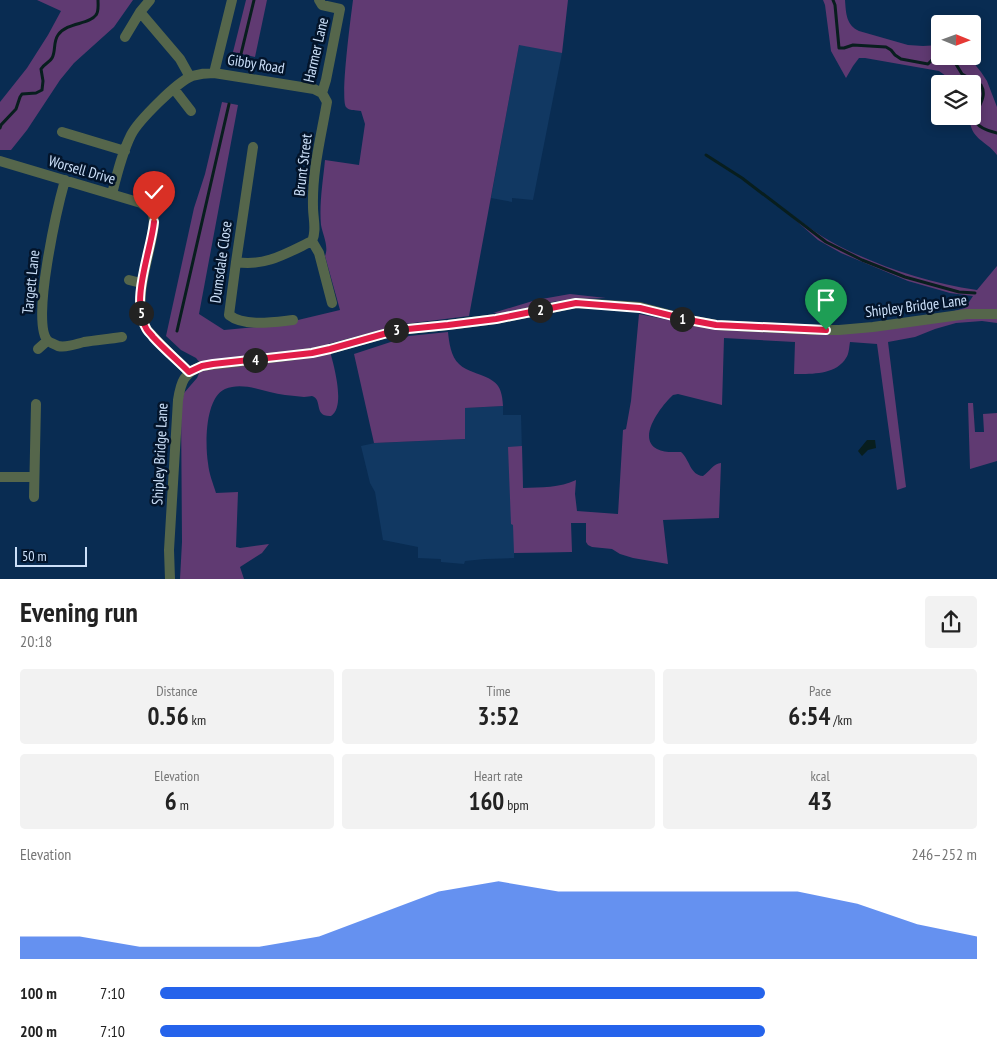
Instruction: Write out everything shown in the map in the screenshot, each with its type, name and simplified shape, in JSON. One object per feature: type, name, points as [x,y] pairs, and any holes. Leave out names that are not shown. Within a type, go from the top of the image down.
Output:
[{"type":"street","points":[[124,37],[150,0]]},
{"type":"street","name":"Gibby Road","points":[[214,72],[232,0]]},
{"type":"street","name":"Harmer Lane","points":[[318,0],[322,5],[341,5],[322,93]]},
{"type":"street","points":[[140,12],[180,59],[190,77]]},
{"type":"street","name":"Gibby Road","points":[[112,194],[125,151],[132,133],[139,122],[174,89],[190,77],[214,72],[314,89],[322,93]]},
{"type":"street","points":[[174,89],[191,111]]},
{"type":"street","name":"Brunt Street","points":[[322,93],[326,102],[315,164],[313,186],[315,236],[312,242],[319,253],[332,303]]},
{"type":"street","points":[[62,132],[125,151]]},
{"type":"street","name":"Dumsdale Close","points":[[253,147],[229,315],[235,320],[242,322],[293,320]]},
{"type":"street","name":"Worsell Drive","points":[[0,161],[112,194],[141,204],[152,211],[153,232],[140,292],[141,314],[146,328],[189,372]]},
{"type":"street","name":"Targett Lane","points":[[47,341],[42,328],[44,284],[48,255],[65,180]]},
{"type":"street","points":[[236,262],[247,264],[272,260],[312,242]]},
{"type":"street","points":[[128,280],[141,283]]},
{"type":"street","name":"Shipley Bridge Lane","points":[[170,579],[177,407],[181,386],[189,372],[202,366],[304,354],[398,330],[496,319],[576,303],[640,308],[716,325],[816,330],[873,327],[967,314],[997,314]]},
{"type":"street","points":[[38,350],[47,341],[58,346],[69,346],[83,342],[122,337]]},
{"type":"street","points":[[34,497],[36,404]]},
{"type":"street","points":[[0,477],[34,477]]},
{"type":"shaded area","points":[[37,0],[133,0],[114,27],[74,63],[60,80],[27,130],[11,150],[0,150],[0,102],[27,68],[61,11]]},
{"type":"shaded area","points":[[246,0],[267,0],[255,57],[233,52]]},
{"type":"shaded area","points":[[353,0],[568,0],[562,53],[519,45],[469,316],[405,324],[328,344],[338,393],[336,411],[331,416],[322,414],[317,401],[312,396],[285,395],[240,386],[225,389],[218,394],[210,411],[207,434],[207,455],[210,475],[216,493],[238,492],[236,547],[269,544],[262,553],[240,567],[244,579],[180,579],[182,542],[181,405],[184,393],[197,378],[200,371],[200,363],[196,358],[181,350],[166,336],[194,208],[205,174],[222,102],[238,105],[199,314],[224,330],[277,325],[340,310],[325,256],[326,245],[321,225],[320,209],[325,160],[359,165],[365,124],[361,111],[347,108],[344,100],[346,56]]},
{"type":"shaded area","points":[[823,0],[845,0],[846,14],[849,22],[859,31],[908,45],[931,46],[931,65],[975,65],[987,81],[997,107],[997,155],[979,139],[970,125],[981,125],[981,75],[945,75],[939,71],[859,58],[846,78],[831,51]]},
{"type":"shaded area","points":[[519,44],[562,53],[533,200],[512,198],[512,202],[491,198]]},
{"type":"shaded area","points":[[776,203],[831,242],[889,268],[924,279],[977,290],[997,266],[997,323],[982,321],[956,323],[915,337],[888,342],[906,487],[897,490],[877,344],[850,342],[847,356],[842,364],[836,368],[823,372],[794,374],[795,342],[724,338],[722,405],[678,394],[673,395],[653,422],[649,437],[651,444],[657,449],[681,452],[695,473],[699,475],[703,476],[718,463],[721,463],[719,518],[663,520],[668,564],[633,558],[612,549],[588,545],[586,542],[586,523],[571,523],[572,552],[514,553],[508,447],[522,446],[523,488],[557,486],[576,480],[577,511],[618,514],[623,430],[626,429],[631,401],[639,314],[698,326],[821,333],[955,318],[954,311],[965,308],[973,296],[950,293],[908,281],[841,253],[818,240]]},
{"type":"shaded area","points":[[570,294],[606,298],[559,301],[512,312],[493,313],[536,300]]},
{"type":"shaded area","points":[[448,332],[451,349],[456,361],[466,369],[496,383],[501,392],[503,406],[465,408],[465,439],[374,443],[354,354],[409,336]]},
{"type":"shaded area","points":[[968,403],[973,403],[975,432],[984,432],[983,414],[997,413],[997,461],[970,469]]},
{"type":"shaded area","points":[[503,406],[503,415],[521,415],[524,524],[572,552],[514,553],[514,558],[465,561],[464,564],[441,562],[441,559],[418,558],[418,547],[383,540],[375,492],[370,483],[361,446],[375,443],[465,439],[465,408]]},
{"type":"shaded area","points":[[867,440],[875,440],[876,448],[868,450],[862,456],[858,451]]},
{"type":"waterway","points":[[0,128],[16,109],[22,94],[36,93],[42,90],[41,69],[52,58],[58,35],[67,28],[93,18],[98,12],[98,0]]},
{"type":"waterway","points":[[241,54],[254,0]]},
{"type":"waterway","points":[[833,0],[839,48],[853,45],[886,47],[901,59],[928,64],[931,61]]},
{"type":"waterway","points":[[956,65],[962,74],[981,85],[983,92],[975,118],[977,124],[984,129],[997,133]]},
{"type":"waterway","points":[[177,331],[229,104]]},
{"type":"waterway","points":[[706,155],[742,178],[826,242],[862,260],[905,277],[959,292],[975,293]]},
{"type":"route","points":[[154,222],[141,283],[141,314],[146,328],[189,372],[202,366],[213,364],[321,351],[398,330],[496,319],[576,303],[647,309],[706,324],[826,330]]}]
